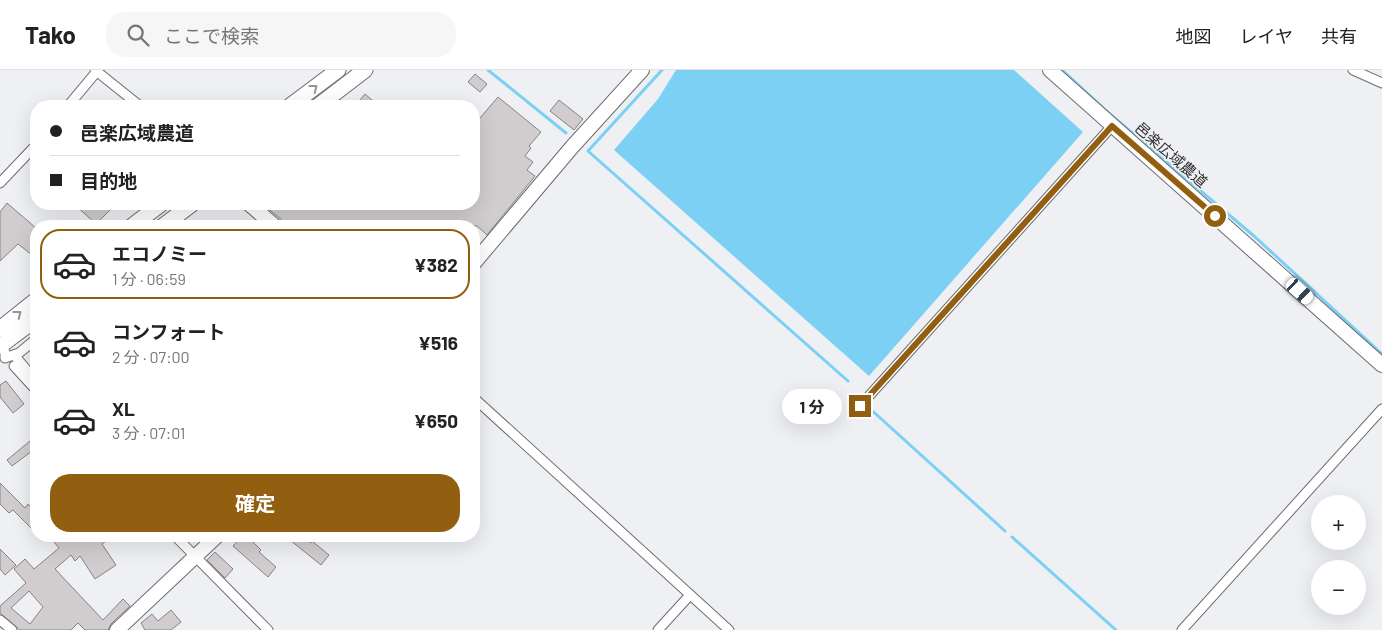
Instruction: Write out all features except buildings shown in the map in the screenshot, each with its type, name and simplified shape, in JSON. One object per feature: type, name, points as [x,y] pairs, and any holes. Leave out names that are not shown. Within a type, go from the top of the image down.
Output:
[{"type":"main road","points":[[298,100],[338,70]]},
{"type":"main road","points":[[326,100],[365,70]]},
{"type":"main road","points":[[140,220],[153,210]]},
{"type":"main road","points":[[171,220],[184,210]]},
{"type":"main road","points":[[0,328],[30,305]]},
{"type":"main road","points":[[0,346],[30,324]]},
{"type":"street","points":[[73,100],[97,70],[133,100]]},
{"type":"street","points":[[480,256],[572,147],[642,70]]},
{"type":"street","name":"邑楽広域農道","points":[[1050,70],[1382,365]]},
{"type":"street","points":[[1353,70],[1382,83]]},
{"type":"street","points":[[860,406],[1112,126]]},
{"type":"street","points":[[0,183],[30,152]]},
{"type":"street","points":[[256,210],[269,220]]},
{"type":"street","points":[[0,346],[5,352],[5,358],[14,355],[30,343]]},
{"type":"street","points":[[14,355],[30,374]]},
{"type":"street","points":[[14,366],[30,383]]},
{"type":"street","points":[[480,403],[730,630]]},
{"type":"street","points":[[1182,630],[1382,409]]},
{"type":"street","points":[[181,542],[268,630]]},
{"type":"street","points":[[117,630],[212,542]]},
{"type":"street","points":[[658,630],[690,595]]},
{"type":"street","points":[[0,620],[12,630]]},
{"type":"water","points":[[676,70],[1014,70],[1083,132],[869,376],[614,150],[658,99]]},
{"type":"waterway","points":[[488,70],[566,133]]},
{"type":"waterway","points":[[662,70],[588,151],[848,381]]},
{"type":"waterway","points":[[1062,70],[1111,115],[1254,236],[1382,354]]},
{"type":"waterway","points":[[867,406],[1005,531]]},
{"type":"waterway","points":[[1012,537],[1116,630]]},
{"type":"route","points":[[860,406],[1112,126],[1215,216]]}]
